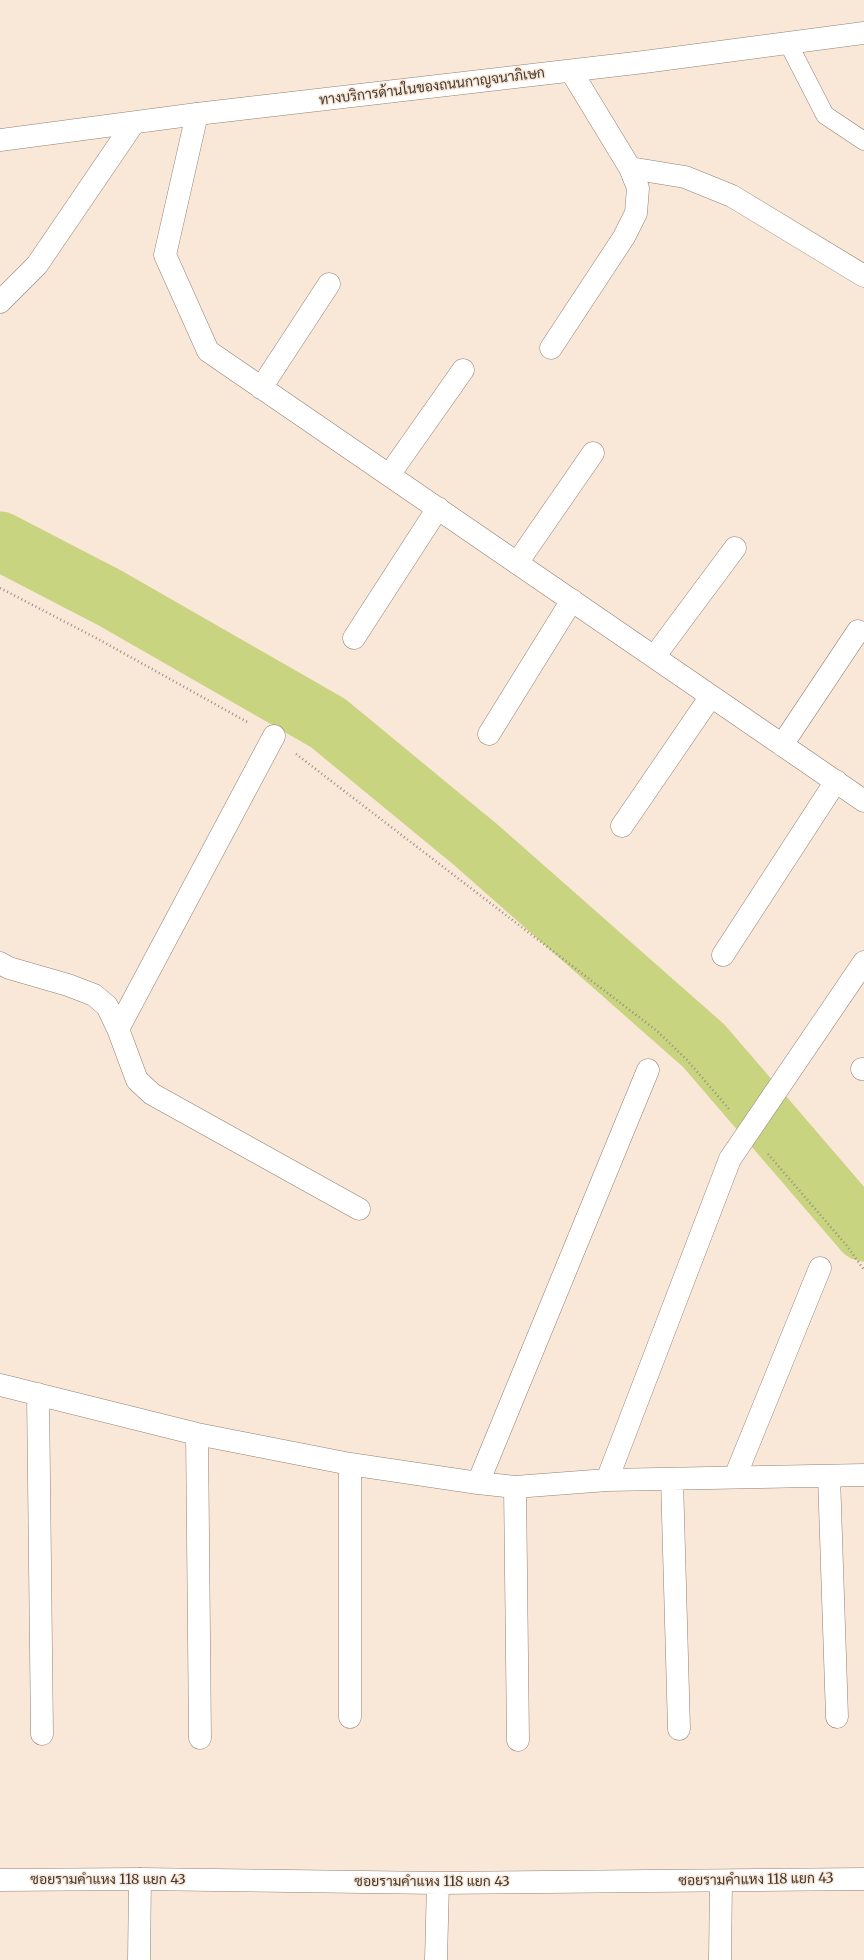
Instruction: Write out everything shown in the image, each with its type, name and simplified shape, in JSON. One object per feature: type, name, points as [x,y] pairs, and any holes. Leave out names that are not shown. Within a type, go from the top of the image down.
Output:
[{"type":"street","name":"ทางบริการด้านในของถนนกาญจนาภิเษก","points":[[0,140],[133,124],[197,114],[571,71],[864,33]]},
{"type":"street","points":[[551,348],[624,237],[636,213],[638,188],[630,168],[571,71]]},
{"type":"street","points":[[197,114],[165,255],[208,352],[864,801]]},
{"type":"street","points":[[0,302],[37,265],[133,124]]},
{"type":"street","points":[[630,168],[685,177],[732,196],[864,276]]},
{"type":"street","points":[[261,388],[328,284]]},
{"type":"street","points":[[389,475],[464,370]]},
{"type":"street","points":[[517,563],[593,453]]},
{"type":"street","points":[[354,638],[438,508]]},
{"type":"street","points":[[654,657],[735,548]]},
{"type":"street","points":[[489,734],[572,600]]},
{"type":"street","points":[[782,745],[858,631]]},
{"type":"street","points":[[622,826],[711,696]]},
{"type":"street","points":[[118,1029],[274,736]]},
{"type":"street","points":[[723,955],[836,781]]},
{"type":"street","points":[[607,1480],[730,1159],[864,962]]},
{"type":"street","points":[[0,963],[9,968],[68,985],[94,995],[107,1006],[118,1029],[137,1080],[152,1094],[359,1209]]},
{"type":"street","points":[[478,1483],[648,1070]]},
{"type":"street","points":[[735,1477],[820,1268]]},
{"type":"street","points":[[0,1385],[197,1434],[350,1464],[515,1487],[607,1480],[864,1475]]},
{"type":"street","points":[[38,1394],[42,1734]]},
{"type":"street","points":[[197,1434],[200,1738]]},
{"type":"street","points":[[350,1464],[350,1717]]},
{"type":"street","points":[[829,1476],[836,1716]]},
{"type":"street","points":[[672,1479],[679,1729]]},
{"type":"street","points":[[515,1487],[518,1740]]},
{"type":"street","points":[[139,1960],[140,1879]]},
{"type":"street","name":"ซอยรามคำแหง 118 แยก 43","points":[[0,1880],[140,1879],[438,1883],[864,1879]]},
{"type":"street","points":[[720,1960],[721,1881]]},
{"type":"street","points":[[436,1960],[438,1883]]},
{"type":"lane","points":[[788,43],[825,115],[864,141]]},
{"type":"path","points":[[0,588],[274,736],[657,1032],[687,1060],[733,1114]]},
{"type":"path","points":[[764,1150],[847,1246],[864,1270]]},
{"type":"waterway","points":[[0,541],[110,598],[328,723],[476,845],[704,1046],[864,1232]]}]
